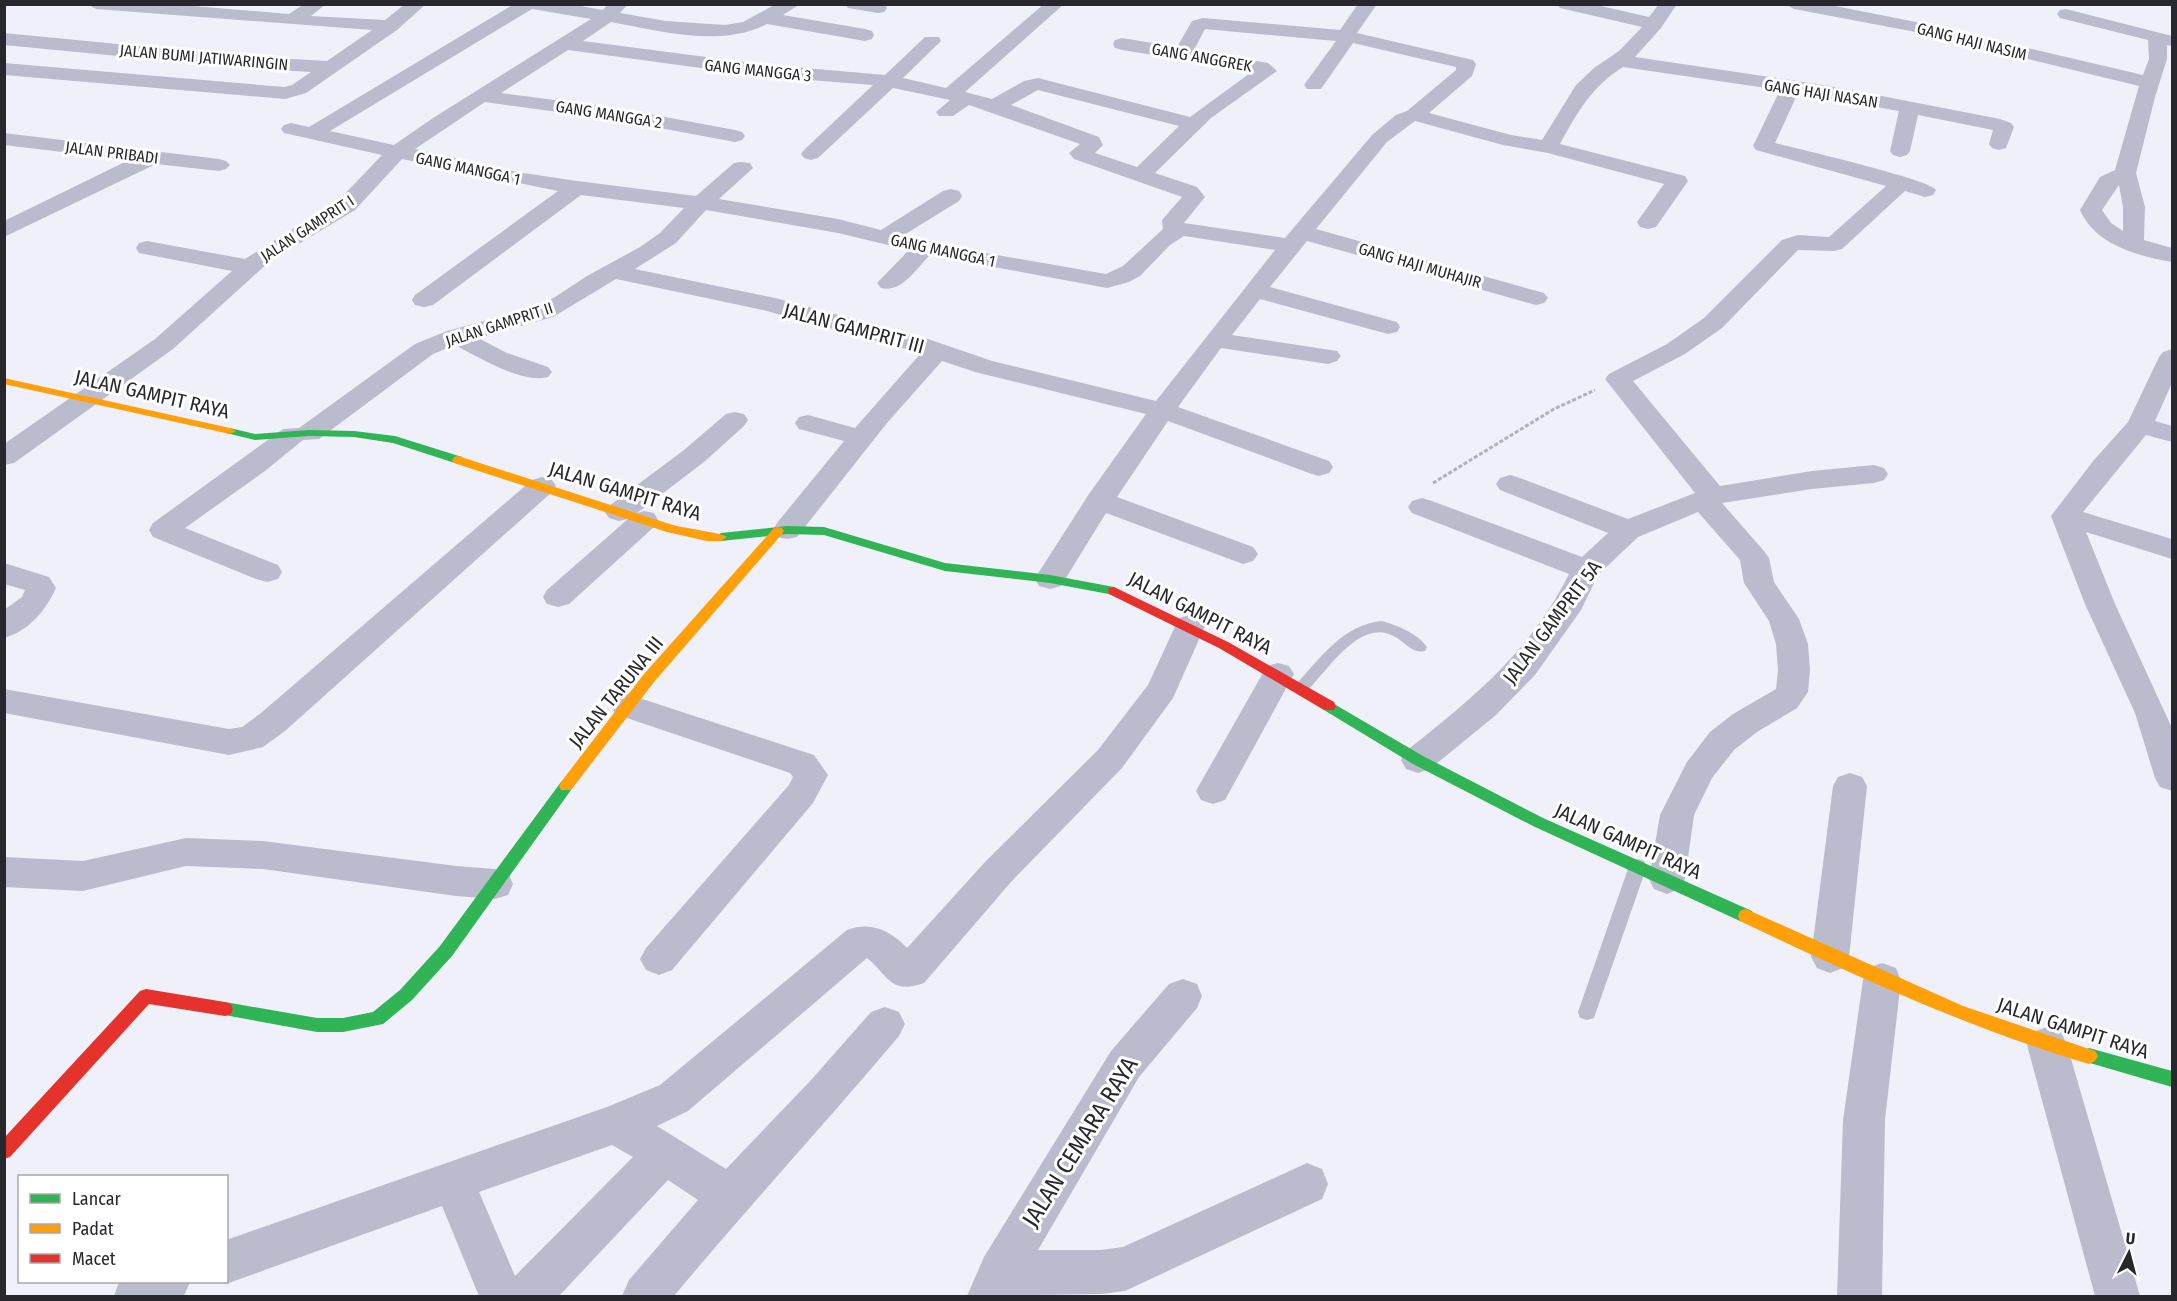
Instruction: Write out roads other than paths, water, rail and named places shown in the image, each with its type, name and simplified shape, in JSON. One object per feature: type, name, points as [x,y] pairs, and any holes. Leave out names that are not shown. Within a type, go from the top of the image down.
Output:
[{"type":"street","points":[[96,4],[391,26]]},
{"type":"street","points":[[292,20],[317,4]]},
{"type":"street","points":[[4,69],[275,93],[299,89],[391,26],[417,4]]},
{"type":"street","points":[[314,133],[526,6],[612,11],[666,26],[725,31],[749,26],[790,4]]},
{"type":"street","points":[[854,4],[878,8]]},
{"type":"street","points":[[954,102],[1054,4]]},
{"type":"street","points":[[1314,85],[1342,48],[1353,24],[1368,4]]},
{"type":"street","points":[[1566,4],[1654,24]]},
{"type":"street","points":[[1548,147],[1583,91],[1599,74],[1620,61],[1654,24],[1668,4]]},
{"type":"street","name":"GANG HAJI NASIM","points":[[1794,4],[1921,28],[2153,93]]},
{"type":"street","points":[[108,20],[129,7]]},
{"type":"street","name":"JALAN GAMPRIT I","points":[[4,458],[164,344],[249,267],[273,249],[309,230],[347,205],[396,153],[612,11]]},
{"type":"street","points":[[666,26],[687,11]]},
{"type":"street","points":[[2066,14],[2164,40],[2158,59],[2153,93],[2125,173],[2108,182],[2091,210],[2097,224],[2132,243],[2172,255]]},
{"type":"street","points":[[767,18],[865,35]]},
{"type":"street","points":[[1050,579],[1099,500],[1162,410],[1215,340],[1380,138],[1403,119],[1414,115],[1465,72],[1468,66],[1464,62],[1346,36],[1203,23],[1198,25],[1183,54]]},
{"type":"street","points":[[68,44],[88,32]]},
{"type":"street","name":"JALAN BUMI JATIWARINGIN","points":[[4,39],[242,62],[329,67]]},
{"type":"street","points":[[811,154],[932,41]]},
{"type":"street","name":"GANG MANGGA 3","points":[[565,44],[760,70],[890,81],[954,102],[995,106],[1092,141],[1093,145],[1080,153],[1081,155],[1141,175]]},
{"type":"street","name":"GANG ANGGREK","points":[[1122,44],[1261,67],[1267,71],[1194,124],[1141,175]]},
{"type":"street","name":"GANG HAJI NASAN","points":[[1620,61],[1791,87],[2000,125],[2004,128],[1999,144]]},
{"type":"street","points":[[995,106],[1038,84],[1194,124]]},
{"type":"street","points":[[1791,87],[1757,152],[1925,190]]},
{"type":"street","name":"GANG MANGGA 2","points":[[482,96],[617,114],[735,136]]},
{"type":"street","points":[[1900,151],[1910,108]]},
{"type":"street","points":[[1414,115],[1510,141],[1548,147],[1650,172],[1677,181],[1648,222]]},
{"type":"street","name":"GANG MANGGA 1","points":[[291,129],[396,153],[577,188],[742,208],[817,222],[925,247],[1107,281],[1122,279],[1134,271],[1167,235],[1174,231]]},
{"type":"street","name":"JALAN PRIBADI","points":[[4,139],[219,165]]},
{"type":"street","points":[[4,230],[155,156]]},
{"type":"street","name":"JALAN GAMPRIT II","points":[[267,572],[163,530],[416,354],[456,336],[544,312],[648,252],[668,238],[701,203],[742,168]]},
{"type":"street","points":[[2125,173],[2131,186],[2136,221],[2132,243]]},
{"type":"street","points":[[1141,175],[1189,192],[1194,197],[1173,220],[1174,231],[1189,229],[1298,240]]},
{"type":"street","points":[[1667,879],[1677,815],[1699,771],[1722,741],[1745,723],[1785,700],[1792,692],[1794,670],[1792,644],[1784,619],[1759,583],[1754,558],[1617,379],[1676,349],[1713,323],[1790,245],[1798,242],[1834,244],[1902,183]]},
{"type":"street","points":[[424,300],[577,188]]},
{"type":"street","points":[[884,238],[951,196]]},
{"type":"street","name":"GANG HAJI MUHAJIR","points":[[1298,240],[1536,298]]},
{"type":"street","points":[[889,283],[925,247]]},
{"type":"street","points":[[147,248],[249,267]]},
{"type":"street","name":"JALAN GAMPRIT III","points":[[613,271],[766,303],[938,351],[782,531]]},
{"type":"street","points":[[1256,290],[1388,327]]},
{"type":"street","points":[[456,336],[498,358],[539,372]]},
{"type":"street","points":[[1215,340],[1329,356]]},
{"type":"street","points":[[938,351],[984,367],[1162,410],[1319,467]]},
{"type":"street","points":[[2065,516],[2140,425],[2172,357]]},
{"type":"street","name":"JALAN GAMPIT RAYA","points":[[4,381],[88,398],[158,417],[255,438],[301,434],[354,434],[395,440],[632,516],[707,537],[731,537],[782,531],[824,531],[945,567],[1050,579],[1111,590],[1190,626],[1289,681],[1418,760],[1538,822],[1667,879],[1830,957],[2047,1045],[2172,1079]]},
{"type":"street","points":[[558,597],[632,516],[735,420]]},
{"type":"street","points":[[808,423],[862,438]]},
{"type":"street","points":[[2140,425],[2172,434]]},
{"type":"street","name":"JALAN GAMPRIT 5A","points":[[1418,760],[1484,707],[1524,667],[1570,603],[1586,570],[1628,530],[1708,498],[1812,480],[1874,474]]},
{"type":"street","points":[[1510,484],[1628,530]]},
{"type":"street","points":[[4,701],[229,742],[251,738],[273,722],[542,486]]},
{"type":"street","points":[[1099,500],[1243,554]]},
{"type":"street","points":[[1422,507],[1586,570]]},
{"type":"street","points":[[2065,516],[2172,549]]},
{"type":"street","points":[[2065,516],[2100,604],[2162,714],[2172,778]]},
{"type":"street","name":"JALAN TARUNA III","points":[[4,1151],[146,996],[317,1025],[344,1025],[377,1019],[406,995],[446,951],[649,678],[782,531]]},
{"type":"street","points":[[4,573],[38,584],[41,588],[34,603],[4,627]]},
{"type":"street","points":[[228,1261],[615,1125],[674,1098],[860,941],[871,940],[877,943],[903,971],[909,971],[998,872],[1110,759],[1162,690],[1190,626]]},
{"type":"street","points":[[1213,791],[1289,681]]},
{"type":"street","points":[[627,706],[802,764],[811,775],[801,794],[659,959]]},
{"type":"street","points":[[1830,957],[1850,786]]},
{"type":"street","points":[[4,872],[82,876],[186,852],[263,855],[456,881],[495,884]]},
{"type":"street","points":[[1859,1296],[1864,1120],[1882,980]]},
{"type":"street","name":"JALAN CEMARA RAYA","points":[[995,1285],[1125,1064],[1183,996]]},
{"type":"street","points":[[645,1296],[729,1196],[826,1092],[885,1024]]},
{"type":"street","points":[[2047,1045],[2118,1296]]},
{"type":"street","points":[[615,1125],[665,1153],[729,1196]]},
{"type":"street","points":[[528,1296],[665,1153]]},
{"type":"street","points":[[454,1183],[501,1296]]},
{"type":"street","points":[[995,1285],[1125,1269],[1307,1184]]},
{"type":"street","points":[[136,1296],[164,1283]]},
{"type":"lane","points":[[1289,681],[1362,628],[1377,627],[1396,630],[1420,647]]},
{"type":"lane","points":[[1587,1012],[1638,866]]}]
